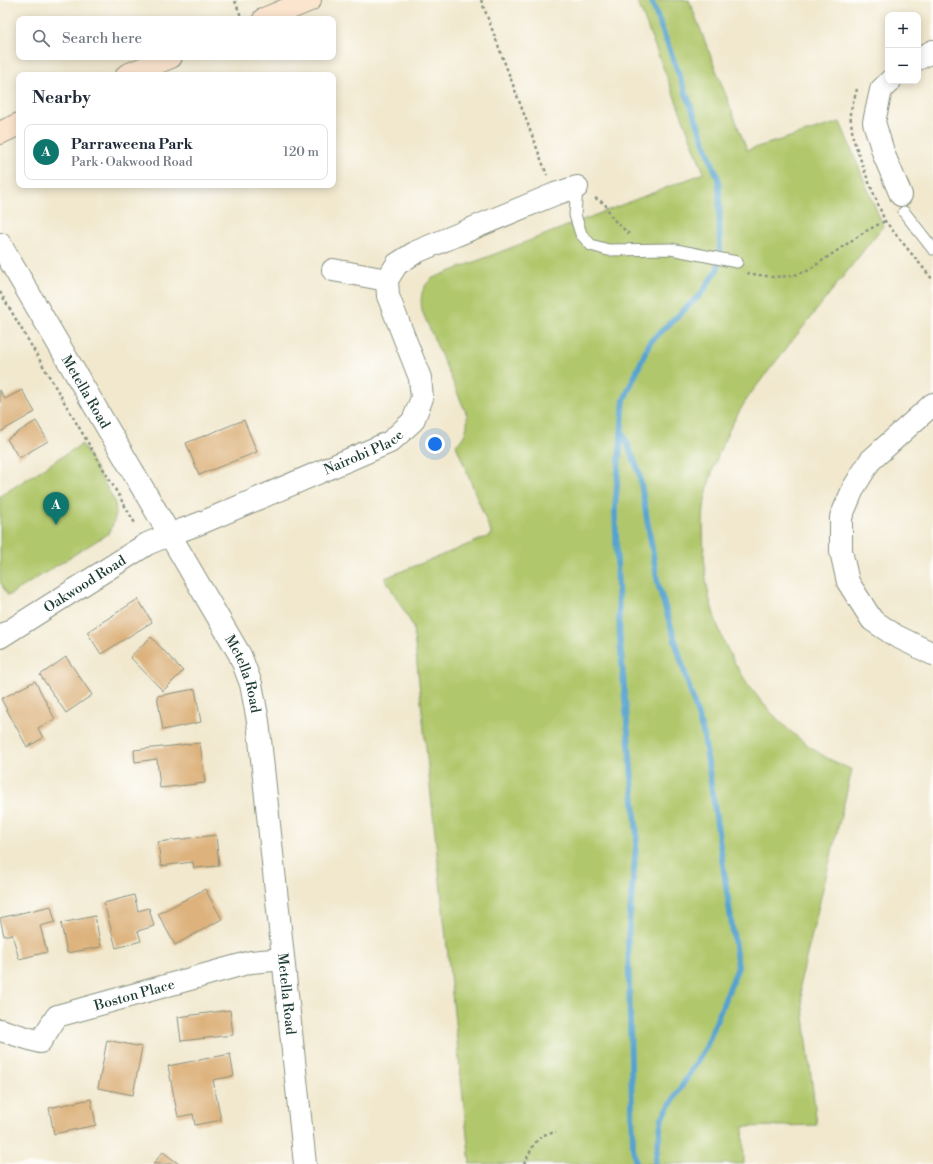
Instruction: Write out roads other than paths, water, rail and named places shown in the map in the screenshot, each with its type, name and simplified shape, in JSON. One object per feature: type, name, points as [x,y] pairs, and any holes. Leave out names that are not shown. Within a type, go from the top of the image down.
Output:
[{"type":"main road","points":[[271,16],[310,0]]},
{"type":"main road","points":[[134,72],[164,60]]},
{"type":"main road","points":[[0,133],[16,125]]},
{"type":"street","points":[[921,57],[933,51]]},
{"type":"street","points":[[887,84],[882,90],[874,122],[884,155],[902,203]]},
{"type":"street","points":[[333,270],[387,280],[397,264],[416,252],[554,194],[577,187]]},
{"type":"street","name":"Metella Road","points":[[0,244],[240,655],[251,684],[258,721],[305,1164]]},
{"type":"street","name":"Nairobi Place","points":[[170,534],[201,523],[390,442],[413,421],[422,398],[420,378],[388,296],[387,280]]},
{"type":"street","points":[[933,404],[870,461],[854,487],[841,517],[841,551],[848,582],[872,620],[896,636],[933,654]]},
{"type":"street","name":"Oakwood Road","points":[[0,637],[148,544],[170,534]]},
{"type":"street","name":"Boston Place","points":[[0,1030],[40,1042],[57,1016],[251,962],[283,959]]},
{"type":"lane","points":[[577,187],[575,215],[581,234],[591,245],[608,250],[671,249],[737,262]]},
{"type":"lane","points":[[902,203],[933,249]]},
{"type":"waterway","points":[[636,1164],[633,1148],[628,937],[637,836],[620,641],[615,508],[624,400],[650,342],[701,294],[718,268],[720,250],[719,181],[651,0]]},
{"type":"waterway","points":[[622,431],[639,472],[658,584],[704,736],[738,967],[706,1047],[662,1118],[655,1164]]},
{"type":"place","name":"Parraweena Park","points":[[56,525]]}]
